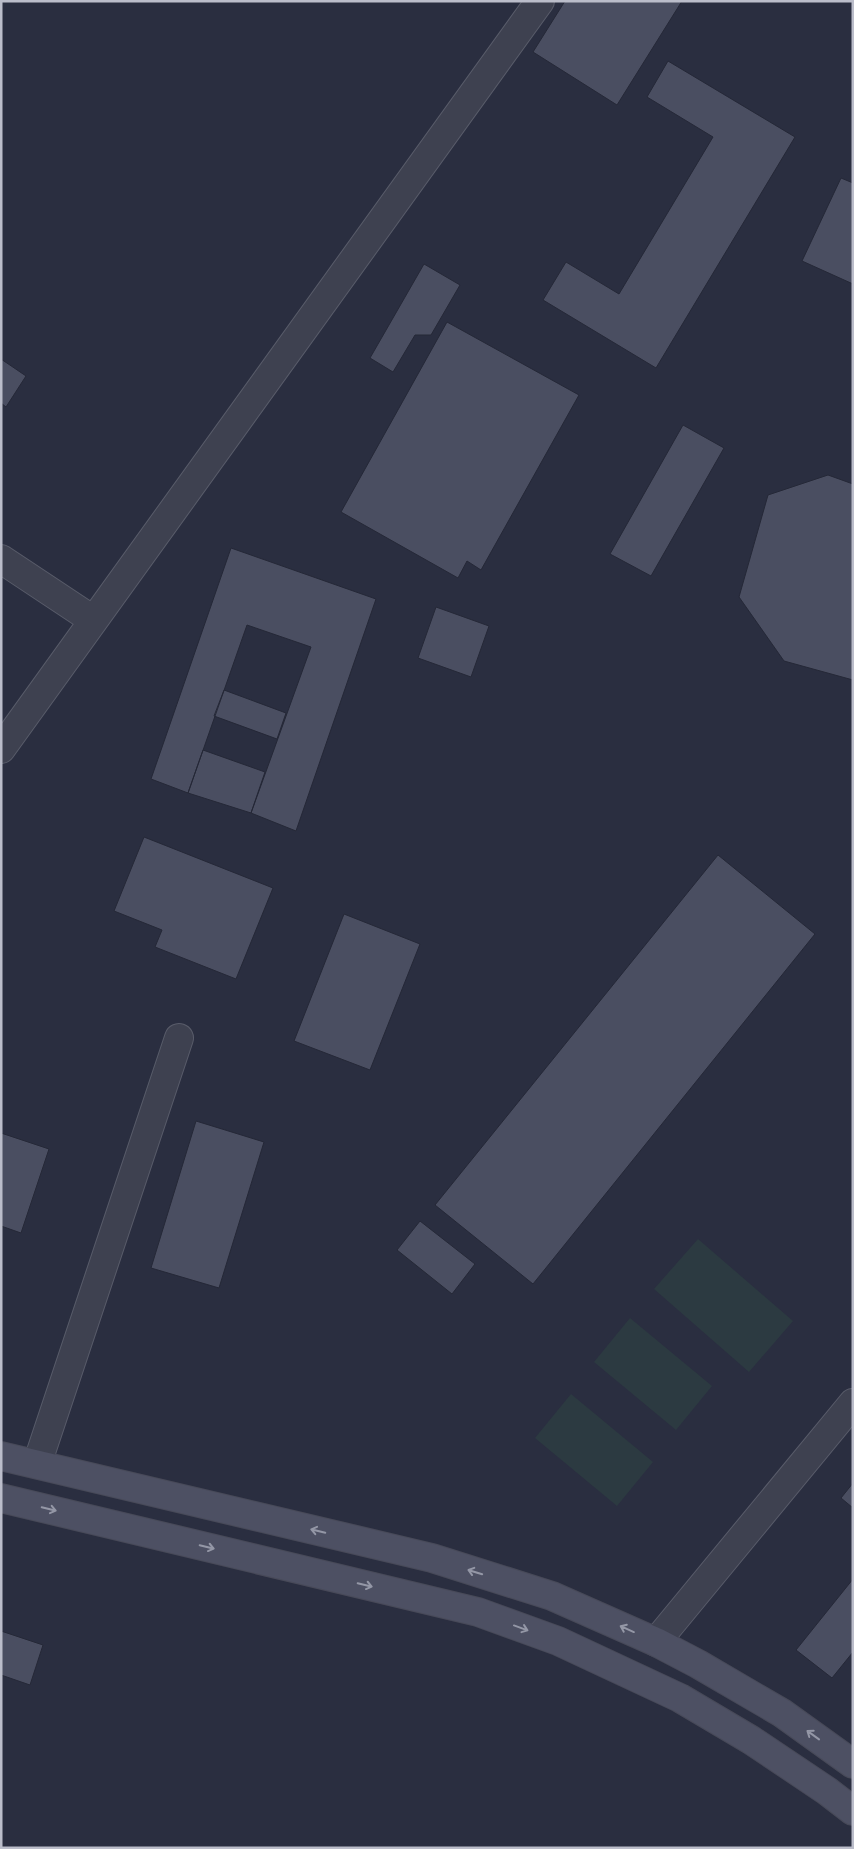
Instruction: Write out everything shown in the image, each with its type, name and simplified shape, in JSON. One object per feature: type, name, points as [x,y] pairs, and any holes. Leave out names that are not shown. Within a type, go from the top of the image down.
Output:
[{"type":"main road","points":[[1,1456],[432,1558],[552,1596],[656,1642],[698,1664],[782,1713],[853,1764]]},
{"type":"main road","points":[[1,1498],[478,1612],[558,1641],[680,1698],[758,1745],[827,1791],[853,1811]]},
{"type":"street","points":[[1,749],[540,1]]},
{"type":"street","points":[[1,559],[93,620]]},
{"type":"street","points":[[37,1464],[178,1038]]},
{"type":"street","points":[[656,1642],[853,1403]]},
{"type":"shaded area","points":[[698,1239],[793,1321],[749,1372],[654,1289]]},
{"type":"shaded area","points":[[630,1318],[712,1386],[676,1430],[594,1362]]},
{"type":"shaded area","points":[[571,1394],[653,1462],[617,1506],[535,1438]]},
{"type":"building","points":[[565,1],[682,1],[617,105],[533,52]]},
{"type":"building","points":[[668,61],[795,137],[656,368],[543,300],[566,262],[619,294],[713,137],[647,97]]},
{"type":"building","points":[[841,178],[853,183],[853,284],[802,261]]},
{"type":"building","points":[[424,264],[460,285],[431,335],[415,335],[393,372],[370,358]]},
{"type":"building","points":[[447,322],[579,395],[481,570],[467,561],[458,578],[341,512]]},
{"type":"building","points":[[1,359],[26,376],[6,407],[1,403]]},
{"type":"building","points":[[683,425],[724,448],[651,576],[610,554]]},
{"type":"building","points":[[828,475],[853,484],[853,680],[784,661],[739,597],[768,495]]},
{"type":"building","points":[[231,548],[376,599],[296,831],[251,813],[311,647],[247,625],[188,793],[151,779]]},
{"type":"building","points":[[436,607],[489,626],[471,677],[418,658]]},
{"type":"building","points":[[224,690],[286,713],[277,739],[214,716]]},
{"type":"building","points":[[203,750],[265,772],[251,813],[188,793]]},
{"type":"building","points":[[144,837],[273,888],[236,979],[155,947],[162,930],[114,911]]},
{"type":"building","points":[[718,855],[815,934],[533,1284],[435,1205]]},
{"type":"building","points":[[344,914],[420,944],[370,1070],[294,1041]]},
{"type":"building","points":[[196,1121],[264,1142],[219,1288],[151,1268]]},
{"type":"building","points":[[1,1133],[49,1149],[21,1233],[1,1226]]},
{"type":"building","points":[[420,1221],[475,1264],[452,1294],[397,1250]]},
{"type":"building","points":[[853,1483],[853,1508],[841,1498]]},
{"type":"building","points":[[853,1579],[853,1652],[832,1678],[796,1650]]},
{"type":"building","points":[[1,1631],[43,1645],[30,1685],[1,1675]]}]
